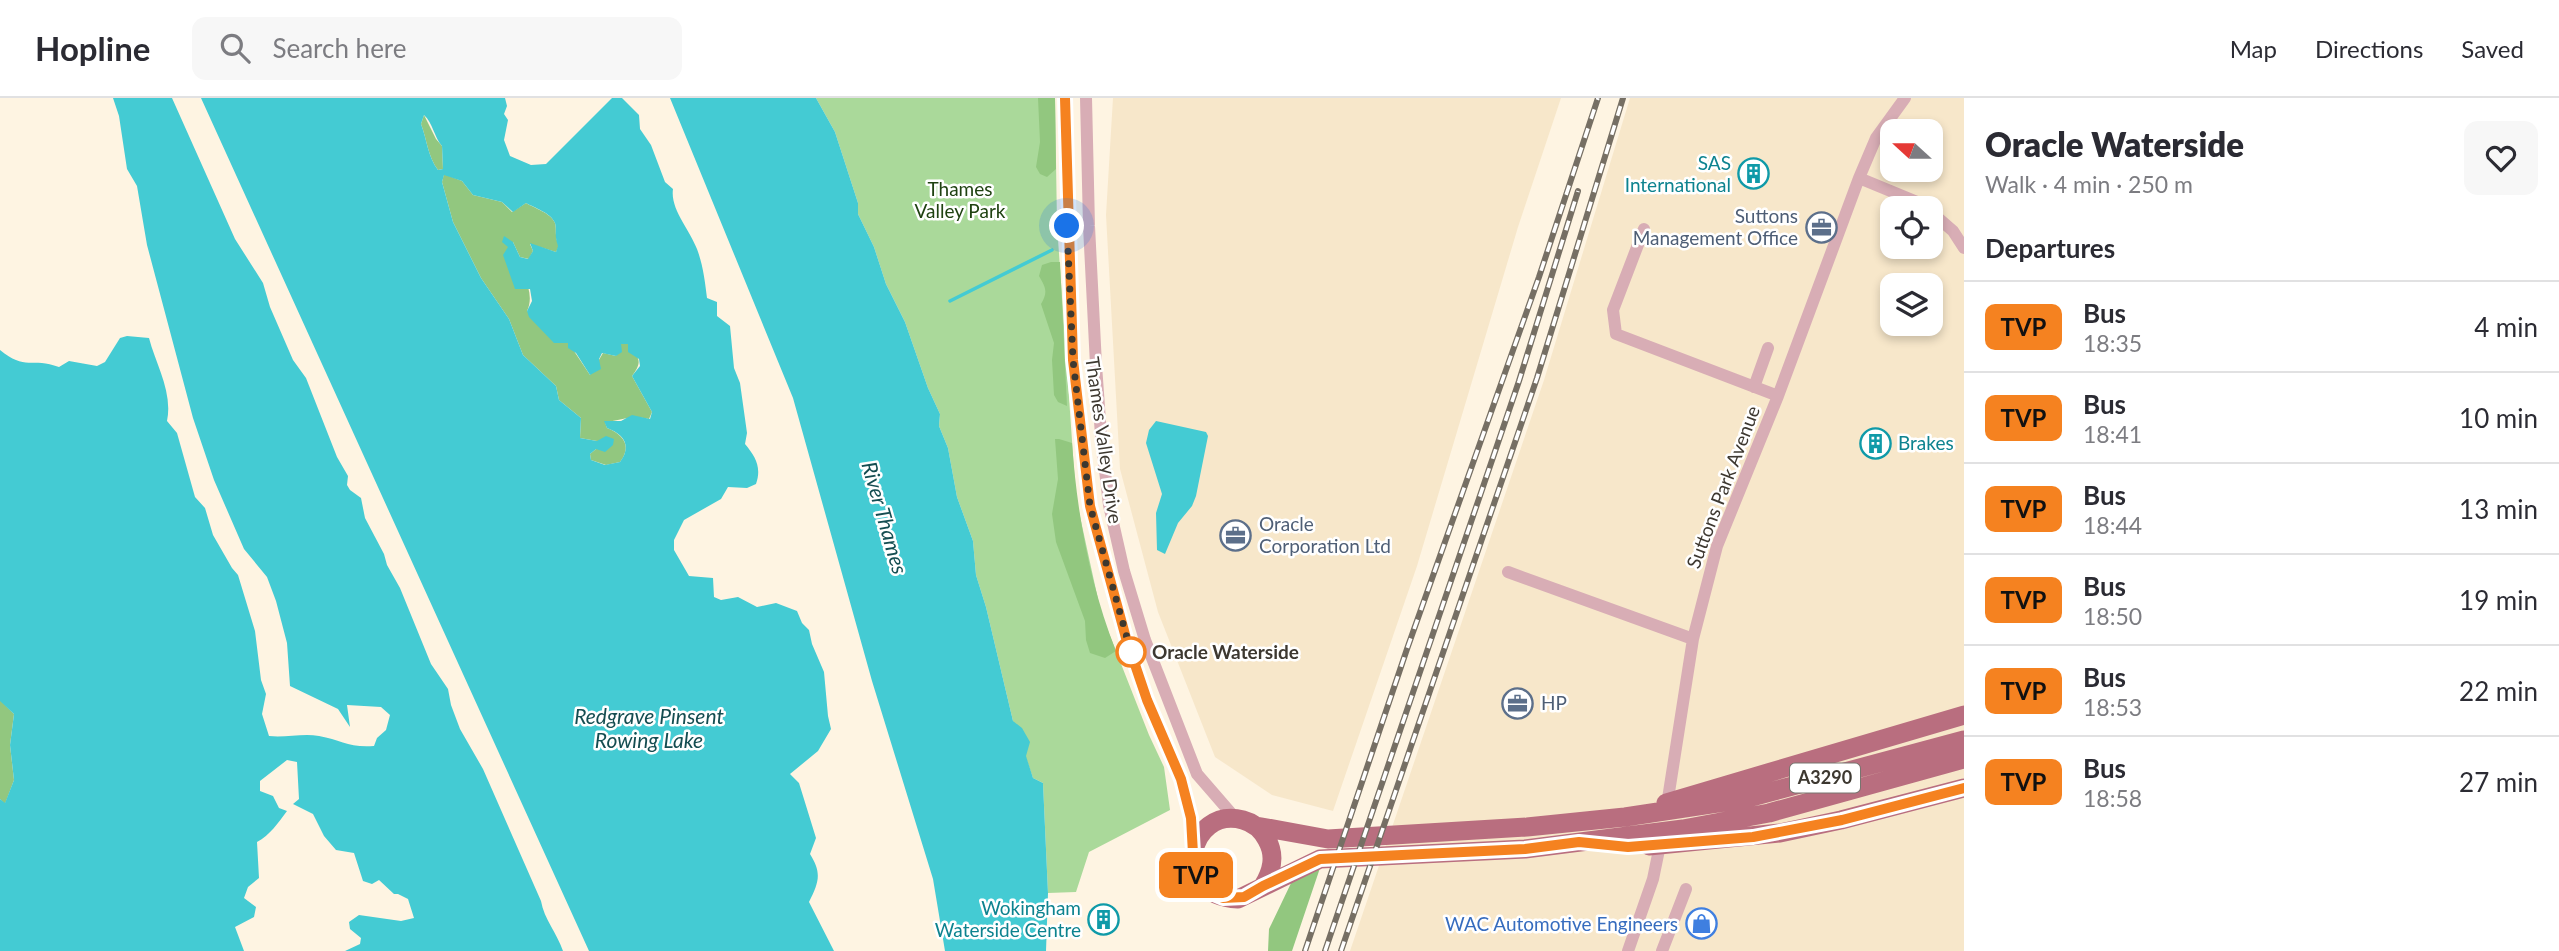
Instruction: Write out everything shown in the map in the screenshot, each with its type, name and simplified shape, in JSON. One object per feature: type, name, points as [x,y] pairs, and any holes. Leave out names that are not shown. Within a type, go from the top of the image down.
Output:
[{"type":"main road","name":"A3290","points":[[1684,819],[1749,780],[1964,715]]},
{"type":"main road","name":"A3290","points":[[1263,886],[1320,859],[1525,849],[1579,842],[1628,842],[1684,819],[1964,740]]},
{"type":"main road","name":"A3290","points":[[1256,826],[1328,839],[1527,827],[1625,817],[1684,819],[1769,813],[1964,759]]},
{"type":"main road","name":"A3290","points":[[1684,819],[1780,833],[1842,820],[1964,788]]},
{"type":"main road","points":[[1236,818],[1256,826],[1264,833],[1271,846],[1273,859],[1269,876],[1263,886],[1244,897],[1223,898],[1209,892],[1199,881],[1194,871],[1192,855],[1197,840],[1211,825],[1236,818]]},
{"type":"street","name":"Thames Valley Drive","points":[[1065,98],[1073,360],[1090,506],[1126,638],[1147,700],[1184,789],[1191,818],[1192,855]]},
{"type":"street","name":"Thames Valley Drive","points":[[1086,98],[1096,365],[1109,505],[1124,571],[1145,640],[1197,774],[1236,818]]},
{"type":"street","name":"Suttons Park Avenue","points":[[1628,951],[1653,880],[1673,776],[1682,698],[1693,639],[1717,546],[1779,396],[1859,178],[1876,138],[1902,99]]},
{"type":"street","points":[[1859,178],[1903,196]]},
{"type":"street","points":[[1943,223],[1964,248]]},
{"type":"street","points":[[1644,229],[1613,310],[1616,334],[1779,396]]},
{"type":"street","points":[[1754,387],[1768,348]]},
{"type":"street","points":[[1507,572],[1693,639]]},
{"type":"street","points":[[1662,951],[1686,889]]},
{"type":"shaded area","points":[[1113,98],[1561,98],[1518,227],[1417,566],[1333,811],[1272,795],[1215,757],[1158,612],[1120,469],[1106,215]]},
{"type":"shaded area","points":[[1630,98],[1964,98],[1964,951],[1350,951],[1544,380]]},
{"type":"green space","name":"Thames Valley Park","points":[[816,98],[1055,98],[1057,225],[1076,498],[1101,613],[1164,767],[1170,810],[1089,852],[1076,892],[1048,893],[1043,783],[1033,778],[1013,721],[976,575],[973,541],[957,497],[948,448],[939,426],[940,414],[905,322],[886,284],[874,247],[858,214],[858,203],[835,132]]},
{"type":"green space","points":[[1038,98],[1055,98],[1056,169],[1047,177],[1040,174],[1036,167],[1040,142]]},
{"type":"green space","points":[[424,115],[442,146],[443,169],[438,170],[430,154],[421,124]]},
{"type":"green space","points":[[444,174],[462,181],[473,195],[502,202],[512,212],[526,203],[553,219],[559,246],[556,252],[530,244],[533,251],[529,259],[520,257],[513,242],[508,247],[528,287],[530,295],[527,311],[568,342],[590,375],[603,353],[616,356],[620,344],[628,344],[637,356],[639,363],[632,376],[652,412],[649,419],[631,418],[605,422],[607,428],[618,434],[626,446],[620,462],[606,465],[591,460],[590,454],[596,449],[597,441],[580,438],[581,418],[559,400],[556,386],[523,355],[509,319],[481,278],[453,222],[442,182]]},
{"type":"green space","points":[[1060,262],[1067,406],[1058,402],[1054,395],[1054,343],[1041,304],[1045,290],[1039,276],[1042,265]]},
{"type":"green space","points":[[1055,439],[1072,443],[1086,549],[1099,601],[1116,651],[1105,658],[1090,653],[1085,621],[1056,542],[1052,514],[1058,479]]},
{"type":"green space","points":[[0,700],[14,714],[10,745],[14,780],[5,804],[0,799]]},
{"type":"green space","points":[[1320,868],[1292,951],[1268,951],[1269,929],[1293,879]]},
{"type":"water","points":[[113,98],[172,98],[235,239],[263,283],[270,307],[293,360],[306,378],[337,457],[348,476],[347,485],[361,498],[365,518],[400,588],[431,664],[448,689],[460,729],[483,769],[563,951],[345,951],[360,944],[361,938],[350,929],[349,922],[359,915],[401,921],[414,918],[408,899],[394,894],[379,880],[372,884],[363,881],[354,853],[336,850],[324,836],[313,814],[293,804],[299,799],[297,762],[287,760],[260,781],[260,791],[273,796],[279,808],[287,811],[270,832],[257,842],[259,878],[248,887],[244,898],[256,907],[254,917],[235,927],[244,951],[0,951],[0,799],[5,803],[14,780],[10,745],[14,714],[0,701],[0,350],[23,362],[59,367],[69,361],[97,366],[105,362],[120,338],[149,338],[166,389],[167,421],[177,433],[195,497],[205,508],[213,535],[238,575],[255,631],[261,680],[266,694],[262,714],[269,736],[313,735],[351,745],[374,746],[377,738],[386,730],[390,715],[381,707],[347,705],[350,727],[338,709],[290,686],[287,643],[276,601],[267,577],[244,549],[214,480],[193,418],[147,245],[137,186],[127,169],[119,116]]},
{"type":"water","name":"Redgrave Pinsent Rowing Lake","points":[[201,98],[505,98],[507,106],[504,114],[508,120],[504,140],[510,156],[531,165],[546,164],[612,98],[622,98],[639,115],[640,129],[651,145],[665,182],[673,189],[677,212],[699,255],[707,298],[717,302],[717,316],[730,326],[734,368],[740,383],[747,433],[745,444],[758,467],[756,484],[747,488],[728,487],[721,499],[684,520],[674,540],[674,550],[689,576],[713,578],[714,597],[721,600],[738,597],[757,607],[776,603],[797,611],[802,623],[809,630],[824,672],[831,729],[818,751],[790,774],[799,783],[816,838],[810,854],[818,878],[809,902],[834,951],[589,951]],"holes":[[[424,115],[442,146],[443,169],[438,170],[430,154],[421,124]],[[444,175],[462,181],[473,195],[502,202],[513,212],[526,203],[553,219],[558,246],[556,252],[530,243],[533,251],[528,259],[520,257],[513,242],[504,236],[502,242],[508,247],[503,255],[515,289],[530,289],[532,301],[527,311],[529,317],[554,343],[568,343],[568,348],[576,353],[590,375],[601,369],[599,359],[602,353],[616,356],[622,352],[621,344],[628,344],[628,352],[639,359],[640,366],[632,376],[652,412],[650,419],[632,415],[621,421],[604,421],[607,428],[622,437],[626,446],[620,462],[605,465],[591,460],[590,454],[596,449],[605,452],[613,445],[614,439],[606,436],[597,441],[580,438],[581,418],[559,400],[556,386],[523,355],[509,319],[481,278],[453,222],[442,182]]]},
{"type":"water","name":"River Thames","points":[[670,98],[816,98],[835,132],[858,203],[858,214],[874,247],[886,284],[905,322],[940,414],[939,426],[948,448],[957,497],[973,541],[976,575],[1013,721],[1022,728],[1030,742],[1026,756],[1033,778],[1043,783],[1048,893],[1046,951],[945,951],[933,879],[872,681],[793,398]]},
{"type":"water","points":[[1156,421],[1206,432],[1208,436],[1196,496],[1192,506],[1178,523],[1165,554],[1157,550],[1156,513],[1162,494],[1146,443],[1149,430]]},
{"type":"waterway","points":[[950,301],[1052,250]]},
{"type":"railway","points":[[1305,951],[1407,649],[1539,277],[1598,98]]},
{"type":"railway","points":[[1341,951],[1537,378],[1623,98]]},
{"type":"railway","points":[[1325,951],[1519,381],[1578,191]]},
{"type":"bus line","name":"TVP","points":[[1065,98],[1073,360],[1090,506],[1126,638],[1147,700],[1181,779],[1187,800],[1191,818],[1194,871],[1209,892],[1223,898],[1238,899],[1320,859],[1525,849],[1579,842],[1628,847],[1753,837],[1842,820],[1964,788]]},
{"type":"place","name":"SAS International","points":[[1754,174]]},
{"type":"place","name":"Suttons Management Office","points":[[1821,227]]},
{"type":"place","name":"Brakes","points":[[1875,443]]},
{"type":"place","name":"Oracle Corporation Ltd","points":[[1236,535]]},
{"type":"place","name":"Oracle Waterside","points":[[1131,652]]},
{"type":"place","name":"HP","points":[[1518,703]]},
{"type":"place","name":"Wokingham Waterside Centre","points":[[1104,919]]},
{"type":"place","name":"WAC Automotive Engineers","points":[[1701,924]]},
{"type":"route","points":[[1067,226],[1073,360],[1090,506],[1133,659],[1131,652]]}]
